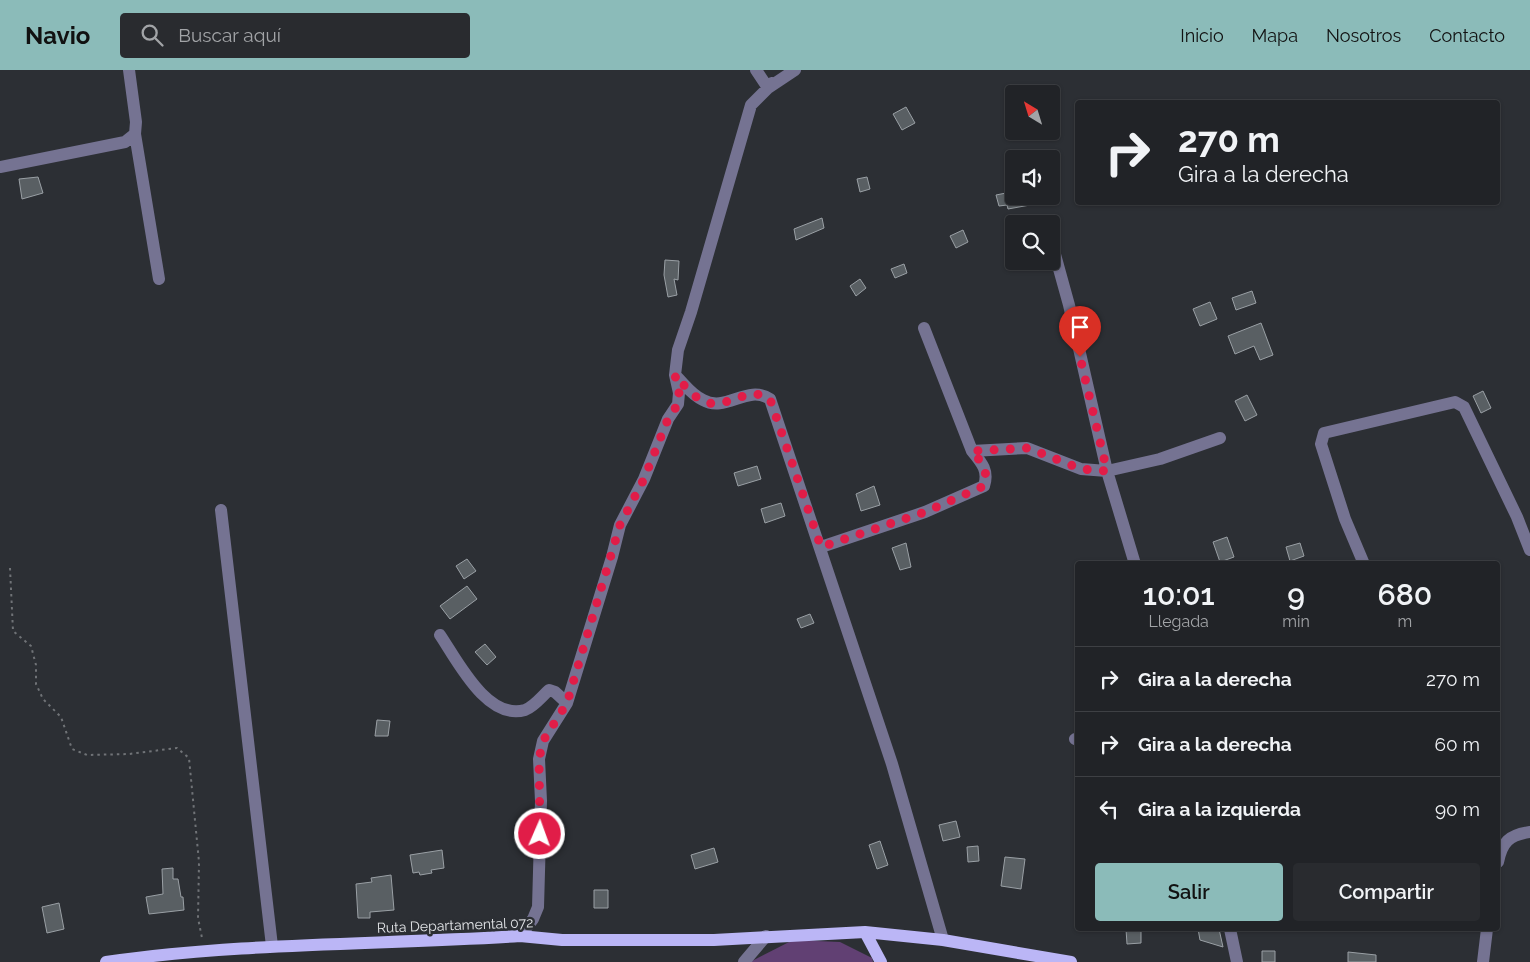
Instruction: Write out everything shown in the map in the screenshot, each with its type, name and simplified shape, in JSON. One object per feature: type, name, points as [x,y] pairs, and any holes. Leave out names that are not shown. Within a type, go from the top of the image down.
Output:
[{"type":"main road","name":"Ruta Departamental 072","points":[[106,962],[204,950],[447,941],[520,936],[581,940],[714,940],[865,932],[943,940],[1071,962]]},
{"type":"main road","points":[[865,932],[881,962]]},
{"type":"street","points":[[129,70],[136,122],[135,134],[159,279]]},
{"type":"street","points":[[756,70],[768,88]]},
{"type":"street","points":[[520,936],[533,919],[538,907],[541,801],[539,759],[543,741],[567,703],[620,525],[644,479],[668,419],[678,404],[679,393],[675,375],[678,350],[691,312],[751,105],[768,88],[781,70]]},
{"type":"street","points":[[768,88],[795,70]]},
{"type":"street","points":[[0,167],[124,142],[135,134]]},
{"type":"street","points":[[1060,270],[1070,306],[1107,471],[1134,561]]},
{"type":"street","points":[[821,547],[925,512],[984,486],[987,477],[985,467],[972,451],[924,328]]},
{"type":"street","points":[[675,375],[691,393],[704,402],[722,404],[750,394],[762,394],[770,399],[892,764],[943,940]]},
{"type":"street","points":[[1363,561],[1345,519],[1321,444],[1324,433],[1455,402],[1464,407],[1517,517],[1530,550]]},
{"type":"street","points":[[972,451],[1028,448],[1081,469],[1107,471],[1160,459],[1220,438]]},
{"type":"street","points":[[221,510],[272,946]]},
{"type":"street","points":[[440,634],[483,696],[502,710],[526,709],[534,705],[549,690],[555,692],[567,703]]},
{"type":"street","points":[[1500,851],[1501,846],[1508,840],[1530,832]]},
{"type":"street","points":[[1230,931],[1237,962]]},
{"type":"street","points":[[1482,962],[1487,931]]},
{"type":"street","points":[[744,962],[766,936]]},
{"type":"path","points":[[10,568],[13,631],[31,646],[36,665],[36,684],[43,699],[61,717],[72,748],[87,755],[177,748],[189,758],[199,862],[198,918],[204,950]]},
{"type":"shaded area","points":[[793,940],[840,942],[872,958],[873,962],[750,962]]},
{"type":"building","points":[[906,107],[915,123],[902,130],[893,114]]},
{"type":"building","points":[[38,177],[43,193],[22,199],[19,179]]},
{"type":"building","points":[[867,177],[870,189],[860,192],[857,179]]},
{"type":"building","points":[[1005,193],[1005,205],[1007,205],[999,206],[996,195]]},
{"type":"building","points":[[1007,205],[1030,205],[1008,209]]},
{"type":"building","points":[[822,218],[824,228],[796,240],[794,229]]},
{"type":"building","points":[[963,230],[968,242],[956,248],[950,236]]},
{"type":"building","points":[[665,260],[679,261],[678,280],[674,279],[677,295],[668,297],[664,275]]},
{"type":"building","points":[[904,264],[907,273],[895,278],[891,269]]},
{"type":"building","points":[[860,279],[866,288],[856,296],[850,286]]},
{"type":"building","points":[[1252,291],[1256,303],[1236,310],[1232,298]]},
{"type":"building","points":[[1210,302],[1217,319],[1200,326],[1193,309]]},
{"type":"building","points":[[1261,323],[1273,355],[1260,360],[1254,346],[1235,354],[1228,336]]},
{"type":"building","points":[[1483,391],[1491,408],[1481,413],[1473,396]]},
{"type":"building","points":[[1247,395],[1257,415],[1245,421],[1235,401]]},
{"type":"building","points":[[757,466],[761,479],[738,486],[734,473]]},
{"type":"building","points":[[874,486],[880,505],[861,511],[856,494]]},
{"type":"building","points":[[781,503],[785,516],[765,523],[761,509]]},
{"type":"building","points":[[1227,537],[1234,557],[1220,561],[1213,542]]},
{"type":"building","points":[[906,543],[911,567],[900,570],[892,548]]},
{"type":"building","points":[[1300,543],[1304,556],[1290,561],[1286,547]]},
{"type":"building","points":[[467,559],[476,571],[464,579],[456,566]]},
{"type":"building","points":[[467,586],[477,599],[450,619],[440,606]]},
{"type":"building","points":[[810,614],[814,623],[801,628],[797,619]]},
{"type":"building","points":[[485,644],[496,657],[487,665],[475,652]]},
{"type":"building","points":[[377,720],[390,721],[388,736],[375,736]]},
{"type":"building","points":[[956,821],[960,837],[943,841],[939,825]]},
{"type":"building","points":[[880,841],[888,865],[877,869],[869,845]]},
{"type":"building","points":[[978,846],[979,861],[968,862],[967,847]]},
{"type":"building","points":[[714,848],[718,862],[695,869],[691,855]]},
{"type":"building","points":[[442,850],[444,868],[431,870],[432,873],[420,875],[419,872],[413,873],[410,855]]},
{"type":"building","points":[[1005,857],[1025,859],[1021,889],[1001,886]]},
{"type":"building","points":[[173,868],[173,879],[178,879],[184,910],[149,914],[146,897],[163,894],[162,869]]},
{"type":"building","points":[[391,875],[394,910],[370,912],[370,918],[358,918],[356,884],[372,882],[371,878]]},
{"type":"building","points":[[594,890],[608,890],[608,908],[594,908]]},
{"type":"building","points":[[59,903],[64,929],[47,933],[42,907]]},
{"type":"building","points":[[1126,931],[1141,931],[1141,943],[1127,944]]},
{"type":"building","points":[[1198,931],[1219,931],[1223,947],[1200,940]]},
{"type":"building","points":[[1262,951],[1275,951],[1275,962],[1262,962]]},
{"type":"building","points":[[1348,952],[1376,955],[1376,962],[1348,962]]},
{"type":"route","points":[[540,834],[541,801],[538,778],[539,759],[543,741],[567,703],[612,558],[620,525],[644,479],[668,419],[678,404],[679,393],[675,375],[691,393],[704,402],[722,404],[750,394],[762,394],[770,399],[774,416],[821,547],[925,512],[984,486],[987,477],[985,467],[972,451],[1028,448],[1081,469],[1107,471],[1080,357]]}]
